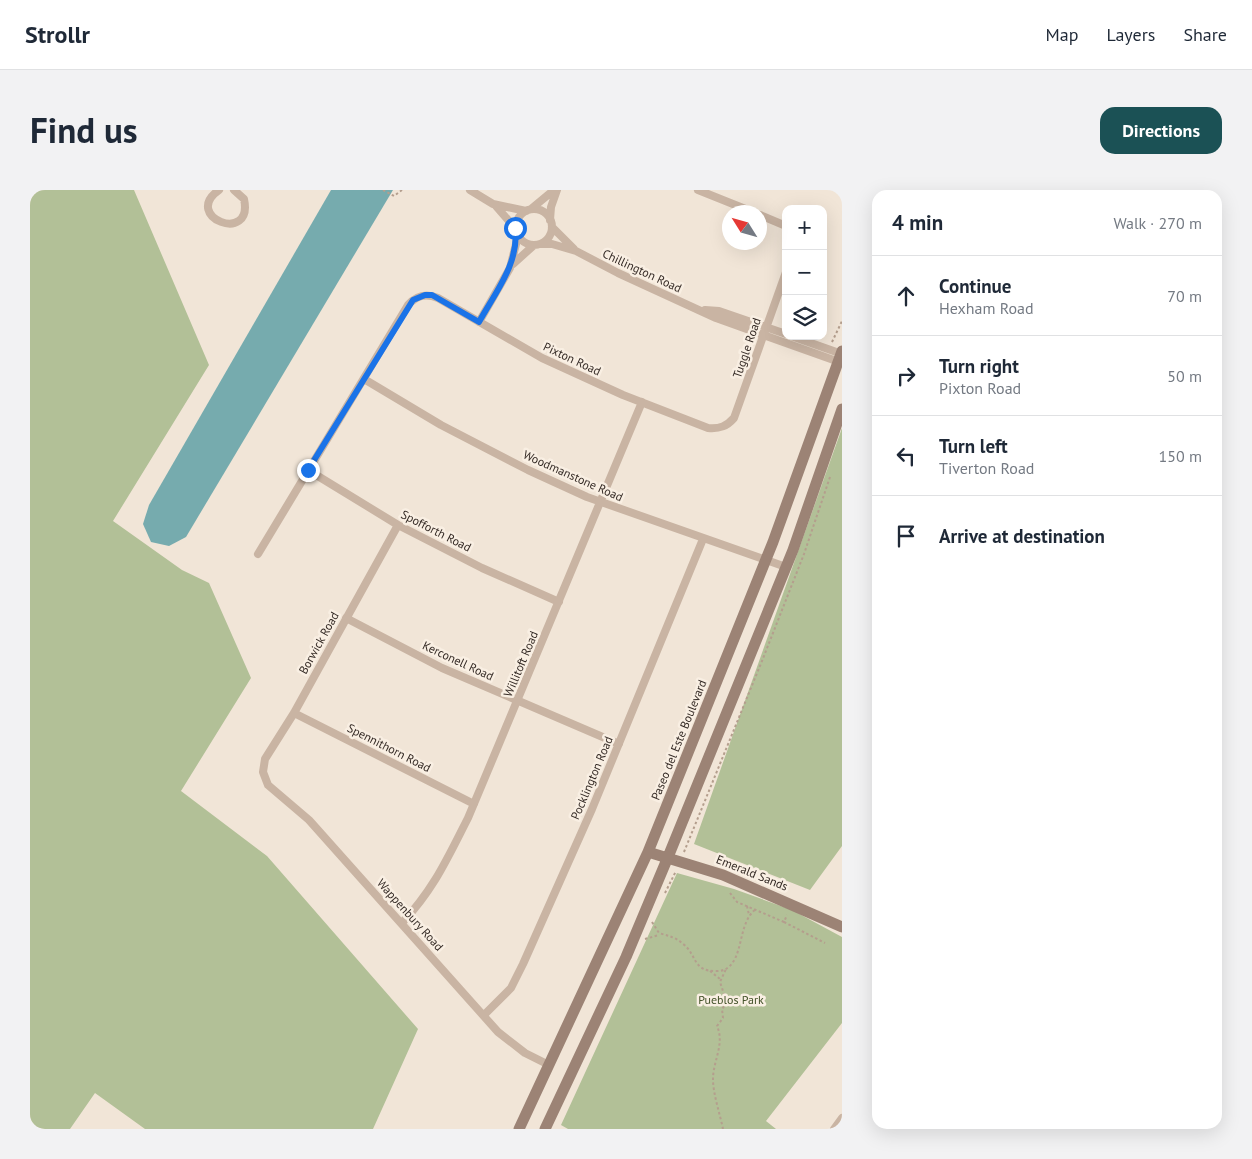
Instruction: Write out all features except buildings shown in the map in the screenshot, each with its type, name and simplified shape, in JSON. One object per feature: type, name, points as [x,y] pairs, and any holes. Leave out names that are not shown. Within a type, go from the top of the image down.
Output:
[{"type":"main road","name":"Paseo del Este Boulevard","points":[[519,1129],[648,852],[766,560],[841,357]]},
{"type":"main road","points":[[545,1129],[626,957],[668,857],[786,567],[842,409]]},
{"type":"main road","name":"Emerald Sands","points":[[648,852],[723,875],[842,927]]},
{"type":"street","points":[[219,190],[211,198],[209,210],[215,220],[226,224],[238,221],[244,211],[245,205],[240,191]]},
{"type":"street","points":[[470,190],[493,204],[515,228],[518,236],[524,243],[538,245]]},
{"type":"street","points":[[515,228],[518,218],[556,190]]},
{"type":"street","points":[[510,268],[549,237],[551,207],[556,190]]},
{"type":"street","points":[[699,190],[736,205]]},
{"type":"street","points":[[493,204],[541,211],[551,223]]},
{"type":"street","points":[[767,218],[782,224]]},
{"type":"street","name":"Chillington Road","points":[[551,223],[576,251]]},
{"type":"street","points":[[479,322],[510,268],[518,236]]},
{"type":"street","name":"Chillington Road","points":[[538,245],[552,244],[576,251],[654,290],[700,309],[716,318],[763,336],[841,357]]},
{"type":"street","name":"Tuggle Road","points":[[723,427],[729,424],[737,411],[782,283]]},
{"type":"street","name":"Pixton Road","points":[[364,379],[408,304],[419,296],[425,295],[438,298],[542,358],[642,402],[708,428],[723,427]]},
{"type":"street","name":"Chillington Road","points":[[700,309],[719,311],[782,333]]},
{"type":"street","points":[[801,340],[841,357]]},
{"type":"street","points":[[258,554],[364,379]]},
{"type":"street","name":"Woodmanstone Road","points":[[364,379],[440,425],[528,470],[600,502],[786,567]]},
{"type":"street","name":"Willitoft Road","points":[[402,923],[425,899],[440,875],[474,804],[642,402]]},
{"type":"street","name":"Spofforth Road","points":[[308,470],[398,525],[482,568],[559,602]]},
{"type":"street","name":"Borwick Road","points":[[263,772],[265,759],[294,713],[398,525]]},
{"type":"street","name":"Pocklington Road","points":[[484,1016],[511,988],[523,964],[618,744],[703,539]]},
{"type":"street","name":"Kerconell Road","points":[[346,618],[442,668],[618,744]]},
{"type":"street","name":"Spennithorn Road","points":[[294,713],[474,804]]},
{"type":"street","name":"Wappenbury Road","points":[[263,772],[268,785],[309,820],[498,1032],[525,1053],[549,1065]]},
{"type":"street","points":[[834,1129],[842,1118]]},
{"type":"path","points":[[383,190],[392,196],[397,195],[402,190]]},
{"type":"path","points":[[832,345],[842,321]]},
{"type":"path","points":[[684,853],[797,572],[832,470]]},
{"type":"path","points":[[730,893],[735,900],[825,943]]},
{"type":"path","points":[[720,979],[735,958],[749,915],[747,906]]},
{"type":"path","points":[[749,915],[756,910]]},
{"type":"path","points":[[784,922],[787,915]]},
{"type":"path","points":[[652,922],[661,934]]},
{"type":"path","points":[[645,939],[661,934],[671,936],[684,944],[701,968],[710,970],[726,969]]},
{"type":"path","points":[[710,970],[720,979],[727,1003],[722,1009],[723,1018],[717,1026],[720,1032],[719,1055],[714,1070],[713,1082],[723,1129]]},
{"type":"green space","points":[[30,190],[134,190],[209,365],[113,521],[182,570],[209,583],[251,678],[181,791],[267,856],[418,1029],[373,1129],[145,1129],[95,1093],[70,1129],[30,1129]]},
{"type":"green space","points":[[842,428],[842,846],[810,890],[694,844]]},
{"type":"green space","name":"Pueblos Park","points":[[677,873],[734,889],[792,910],[842,937],[842,1023],[766,1121],[776,1129],[568,1129],[561,1125]]},
{"type":"water","points":[[331,190],[393,190],[186,537],[169,546],[151,542],[143,524],[149,505]]},
{"type":"route","points":[[308,470],[408,304],[419,296],[432,295],[479,322],[510,268],[518,236],[515,228]]}]
